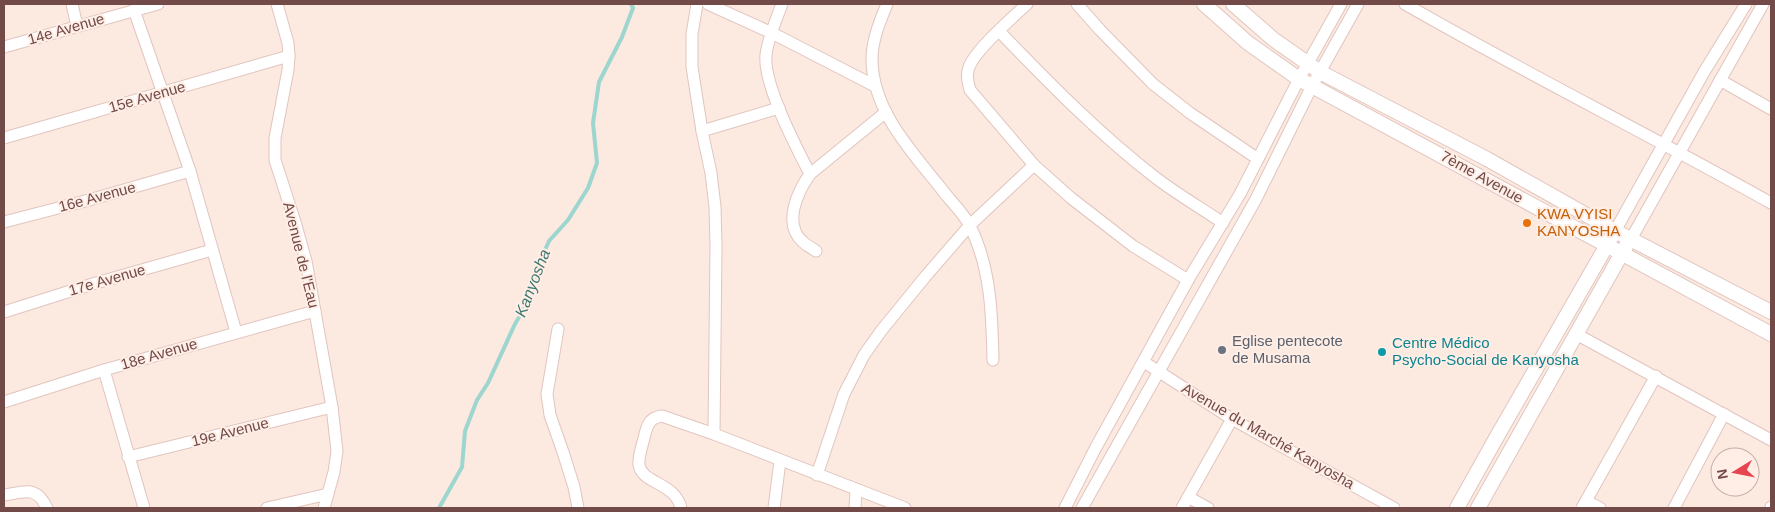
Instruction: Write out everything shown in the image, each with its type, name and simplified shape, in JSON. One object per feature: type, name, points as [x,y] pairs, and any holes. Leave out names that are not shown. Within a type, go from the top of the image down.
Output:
[{"type":"street","points":[[72,4],[77,26]]},
{"type":"street","name":"14e Avenue","points":[[4,46],[158,4]]},
{"type":"street","name":"Avenue de l'Eau","points":[[277,4],[288,43],[289,56],[275,138],[275,160],[306,261],[332,407],[337,451],[334,472],[324,508]]},
{"type":"street","points":[[696,4],[692,34],[692,67],[711,173],[716,217],[714,434]]},
{"type":"street","points":[[708,4],[772,33],[875,86]]},
{"type":"street","points":[[782,4],[766,55],[766,69],[779,108],[810,174]]},
{"type":"street","points":[[887,4],[877,28],[872,58],[875,86],[886,112],[909,149],[970,225],[984,264],[988,285],[993,360]]},
{"type":"street","points":[[1027,4],[975,56],[969,68],[967,78],[970,90],[1034,165],[1071,198],[1133,246],[1188,280]]},
{"type":"street","points":[[1077,4],[1153,84],[1190,113],[1258,159]]},
{"type":"street","name":"7ème Avenue","points":[[1204,4],[1248,43],[1312,86],[1771,334]]},
{"type":"street","name":"7ème Avenue","points":[[1233,4],[1272,39],[1320,72],[1486,159],[1615,231],[1771,312]]},
{"type":"street","points":[[1065,508],[1095,449],[1188,280],[1240,194],[1299,78],[1342,4]]},
{"type":"street","points":[[1082,508],[1256,199],[1312,86],[1358,4]]},
{"type":"street","points":[[1405,4],[1467,40],[1664,143],[1771,203]]},
{"type":"street","points":[[1457,508],[1704,72],[1746,4]]},
{"type":"street","points":[[1478,508],[1763,4]]},
{"type":"street","points":[[134,10],[190,172],[236,332]]},
{"type":"street","points":[[999,31],[1079,113],[1118,147],[1157,179],[1223,223]]},
{"type":"street","name":"15e Avenue","points":[[4,138],[289,56]]},
{"type":"street","points":[[1720,80],[1771,109]]},
{"type":"street","points":[[702,131],[779,108]]},
{"type":"street","points":[[816,251],[802,241],[795,230],[793,216],[795,201],[810,174],[886,112]]},
{"type":"street","points":[[817,475],[844,394],[864,355],[924,277],[970,225],[1034,165]]},
{"type":"street","name":"16e Avenue","points":[[4,222],[190,172]]},
{"type":"street","name":"17e Avenue","points":[[4,312],[96,283],[212,250]]},
{"type":"street","name":"18e Avenue","points":[[4,402],[104,370],[315,311]]},
{"type":"street","points":[[558,329],[547,394],[550,415],[564,452],[578,508]]},
{"type":"street","points":[[1576,334],[1771,440]]},
{"type":"street","name":"Avenue du Marché Kanyosha","points":[[1144,362],[1232,419],[1394,508]]},
{"type":"street","points":[[104,370],[144,508]]},
{"type":"street","points":[[1600,508],[1584,504],[1656,376]]},
{"type":"street","name":"19e Avenue","points":[[128,457],[332,407]]},
{"type":"street","points":[[1674,508],[1724,414]]},
{"type":"street","points":[[681,508],[680,501],[671,490],[644,476],[640,468],[639,458],[648,423],[653,417],[662,416],[714,434],[905,508]]},
{"type":"street","points":[[1182,508],[1232,419]]},
{"type":"street","points":[[774,508],[780,461]]},
{"type":"street","points":[[855,508],[856,490]]},
{"type":"street","points":[[4,495],[31,491],[39,495],[47,508]]},
{"type":"street","points":[[267,508],[328,494]]},
{"type":"street","points":[[1188,497],[1208,508]]},
{"type":"waterway","name":"Kanyosha","points":[[439,508],[462,467],[465,431],[477,400],[488,383],[515,324],[525,307],[535,283],[537,268],[549,241],[568,220],[588,188],[597,163],[593,123],[599,82],[622,37],[633,8],[631,4]]},
{"type":"place","name":"KWA VYISI KANYOSHA","points":[[1527,223]]},
{"type":"place","name":"Eglise pentecote de Musama","points":[[1222,350]]},
{"type":"place","name":"Centre Médico Psycho-Social de Kanyosha","points":[[1382,352]]}]
